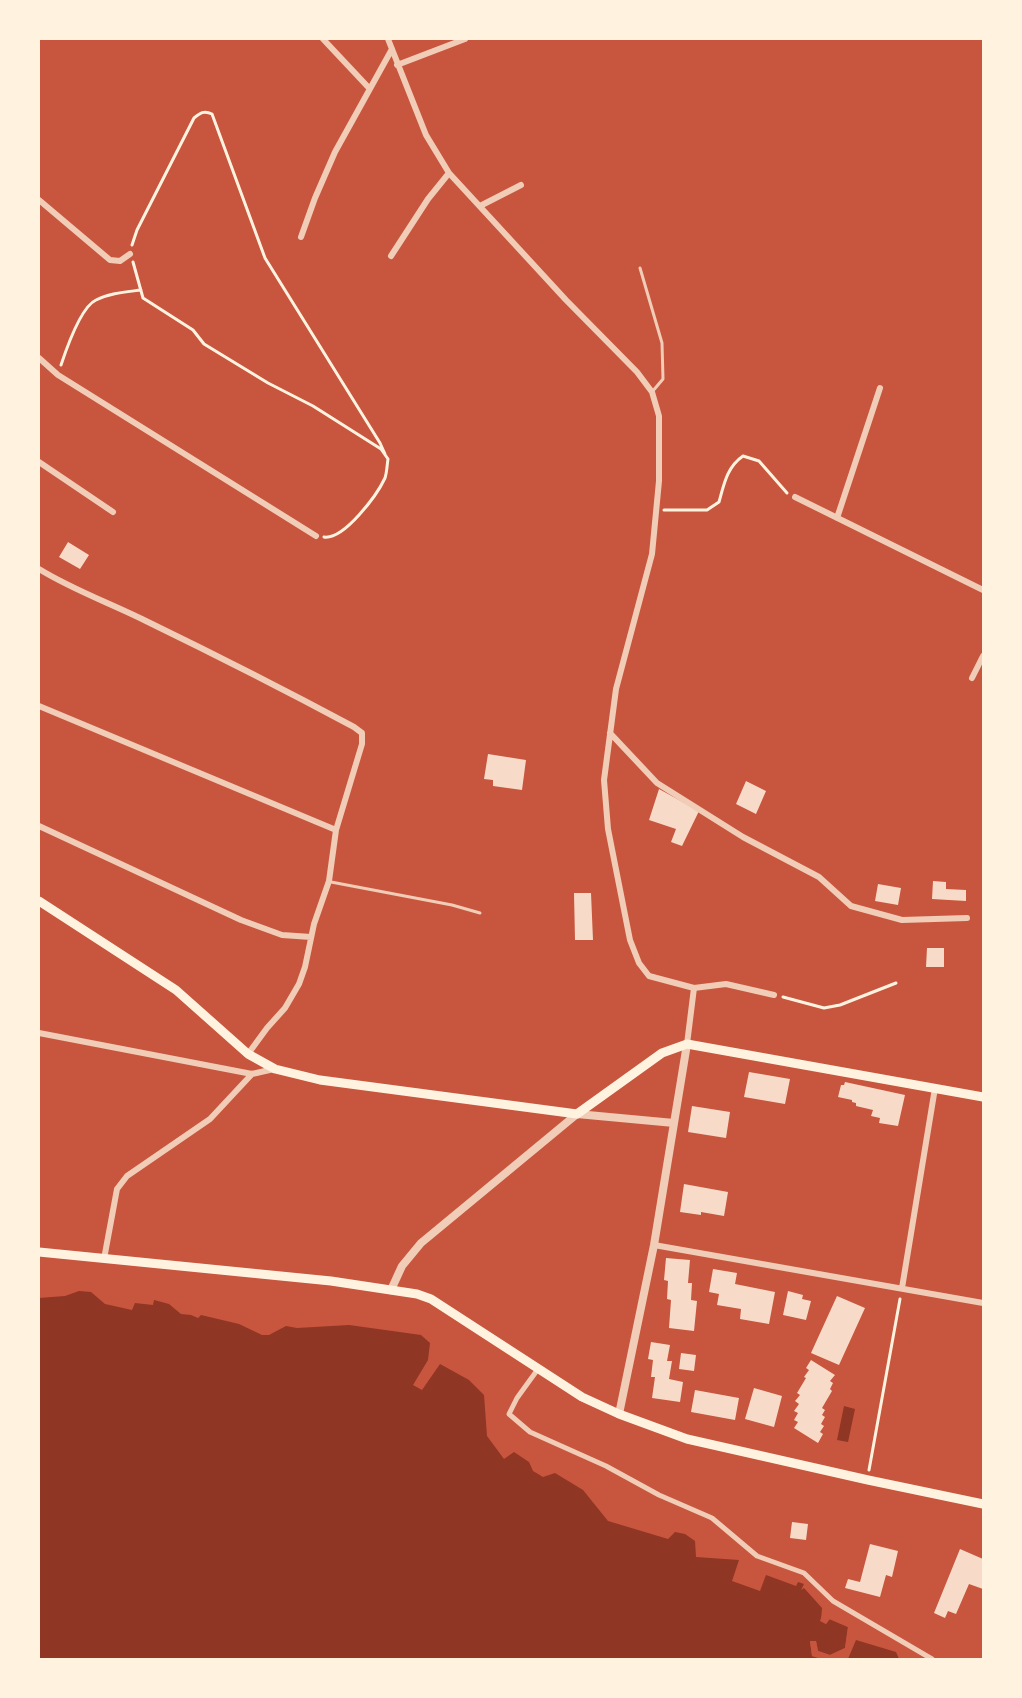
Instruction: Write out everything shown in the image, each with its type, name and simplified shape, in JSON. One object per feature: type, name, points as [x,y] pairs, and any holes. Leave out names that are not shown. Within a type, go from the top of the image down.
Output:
[{"type":"main road","points":[[39,901],[176,990],[248,1054],[275,1069],[320,1080],[577,1114],[662,1053],[687,1044],[983,1097]]},
{"type":"main road","points":[[39,1252],[331,1281],[431,1299],[582,1396],[619,1414],[687,1439],[983,1504]]},
{"type":"street","points":[[323,39],[369,88]]},
{"type":"street","points":[[388,39],[426,135],[449,173],[566,300],[637,372],[652,392],[659,416],[659,480],[652,554],[616,689],[604,780],[608,829],[630,940],[639,963],[649,976],[694,988],[726,984],[774,995]]},
{"type":"street","points":[[397,65],[465,39]]},
{"type":"street","points":[[301,237],[335,152],[392,50]]},
{"type":"street","points":[[392,256],[428,199],[449,173]]},
{"type":"street","points":[[480,206],[521,185]]},
{"type":"street","points":[[39,200],[110,260],[120,261],[129,254]]},
{"type":"street","points":[[39,358],[58,375],[316,536]]},
{"type":"street","points":[[837,518],[880,388]]},
{"type":"street","points":[[39,462],[113,512]]},
{"type":"street","points":[[795,497],[983,590]]},
{"type":"street","points":[[39,569],[61,582],[235,664],[362,733],[362,744],[336,830],[329,881],[298,984],[285,1008],[248,1054]]},
{"type":"street","points":[[972,678],[983,656]]},
{"type":"street","points":[[39,706],[336,830]]},
{"type":"street","points":[[610,733],[657,783],[752,842],[819,877],[851,906],[902,920],[967,918]]},
{"type":"street","points":[[39,826],[241,920],[282,935],[311,937]]},
{"type":"street","points":[[619,1414],[654,1245],[694,988]]},
{"type":"street","points":[[39,1033],[252,1074],[275,1069]]},
{"type":"street","points":[[104,1259],[117,1189],[127,1176],[210,1119],[252,1074]]},
{"type":"street","points":[[902,1288],[935,1088]]},
{"type":"street","points":[[391,1290],[402,1266],[427,1237],[577,1114],[674,1123]]},
{"type":"street","points":[[654,1245],[983,1303]]},
{"type":"street","points":[[538,1369],[517,1398],[509,1414],[530,1432],[606,1466],[659,1495],[712,1518],[758,1556],[804,1573],[833,1601],[932,1659]]},
{"type":"lane","points":[[640,268],[662,344],[663,379],[652,392]]},
{"type":"lane","points":[[329,881],[432,900],[480,913]]},
{"type":"path","points":[[316,536],[331,538],[344,530],[368,503],[386,476],[388,459],[384,454],[381,449],[313,406],[204,344],[193,330],[143,298],[129,254],[137,230],[194,118],[200,112],[207,111],[212,114],[265,258],[380,443],[384,454]]},
{"type":"path","points":[[58,375],[68,343],[93,300],[141,290]]},
{"type":"path","points":[[656,510],[707,510],[719,502],[725,478],[735,461],[743,456],[759,461],[786,493],[795,497]]},
{"type":"path","points":[[774,995],[824,1008],[840,1005],[896,983]]},
{"type":"path","points":[[868,1480],[902,1288]]},
{"type":"shaded area","points":[[79,1291],[91,1292],[105,1304],[132,1310],[135,1303],[153,1305],[154,1300],[169,1304],[181,1314],[198,1318],[201,1315],[239,1324],[262,1335],[269,1335],[286,1326],[297,1328],[349,1325],[421,1335],[430,1343],[428,1360],[413,1385],[422,1390],[440,1364],[469,1380],[484,1395],[487,1436],[504,1459],[514,1452],[529,1462],[533,1471],[543,1477],[555,1473],[583,1490],[608,1521],[668,1539],[675,1532],[685,1534],[695,1541],[696,1557],[739,1560],[732,1581],[760,1591],[766,1575],[796,1586],[798,1582],[804,1584],[801,1590],[804,1588],[822,1608],[821,1621],[826,1624],[829,1619],[848,1627],[845,1648],[830,1655],[818,1651],[816,1641],[810,1641],[812,1656],[821,1659],[39,1659],[39,1298],[65,1296]]},
{"type":"shaded area","points":[[844,1406],[855,1409],[848,1442],[837,1440]]},
{"type":"shaded area","points":[[856,1640],[896,1652],[899,1659],[848,1659]]},
{"type":"pier","points":[[823,1612],[825,1620],[830,1616],[850,1624],[851,1627],[846,1651],[830,1658],[814,1652],[824,1659],[812,1656],[810,1641],[816,1641],[818,1651],[830,1655],[845,1648],[848,1627],[830,1619],[826,1624],[820,1621]]},
{"type":"building","points":[[68,542],[89,555],[80,569],[59,557]]},
{"type":"building","points":[[488,754],[526,760],[522,790],[493,786],[493,780],[484,779]]},
{"type":"building","points":[[746,781],[766,791],[756,814],[736,804]]},
{"type":"building","points":[[659,789],[699,811],[682,846],[671,842],[676,829],[649,820]]},
{"type":"building","points":[[933,881],[946,882],[946,889],[966,890],[966,901],[932,899]]},
{"type":"building","points":[[878,884],[901,888],[898,905],[875,901]]},
{"type":"building","points":[[574,893],[591,893],[593,940],[575,940]]},
{"type":"building","points":[[927,948],[944,948],[944,967],[926,967]]},
{"type":"building","points":[[749,1072],[790,1079],[785,1104],[744,1097]]},
{"type":"building","points":[[845,1082],[905,1095],[898,1126],[879,1123],[880,1118],[871,1116],[873,1110],[856,1106],[852,1100],[838,1097],[841,1085]]},
{"type":"building","points":[[692,1106],[730,1112],[726,1138],[688,1132]]},
{"type":"building","points":[[684,1184],[728,1192],[724,1216],[701,1212],[701,1215],[680,1212]]},
{"type":"building","points":[[666,1258],[690,1260],[688,1283],[692,1283],[691,1300],[697,1301],[694,1331],[669,1328],[671,1300],[667,1299],[668,1281],[664,1280]]},
{"type":"building","points":[[713,1269],[737,1273],[735,1284],[775,1292],[769,1324],[740,1319],[741,1309],[717,1305],[719,1294],[709,1292]]},
{"type":"building","points":[[788,1291],[803,1295],[802,1299],[811,1301],[806,1320],[783,1315]]},
{"type":"building","points":[[837,1296],[865,1308],[839,1365],[811,1353]]},
{"type":"building","points":[[651,1342],[670,1345],[667,1361],[672,1361],[669,1379],[683,1382],[680,1402],[652,1398],[655,1377],[651,1377],[653,1360],[648,1359]]},
{"type":"building","points":[[681,1353],[696,1355],[694,1371],[679,1369]]},
{"type":"building","points":[[811,1360],[835,1375],[830,1381],[833,1383],[830,1389],[832,1391],[822,1408],[825,1410],[822,1415],[825,1417],[821,1424],[824,1426],[818,1443],[794,1428],[798,1422],[794,1420],[798,1413],[794,1411],[799,1404],[795,1401],[800,1395],[797,1393],[806,1378],[804,1377],[809,1370],[806,1368]]},
{"type":"building","points":[[754,1388],[782,1396],[774,1427],[745,1419]]},
{"type":"building","points":[[695,1390],[739,1398],[735,1420],[691,1412]]},
{"type":"building","points":[[792,1522],[808,1524],[806,1540],[790,1538]]},
{"type":"building","points":[[870,1544],[898,1551],[892,1577],[886,1575],[880,1597],[845,1588],[848,1579],[860,1582]]},
{"type":"building","points":[[960,1549],[983,1559],[983,1589],[969,1584],[956,1614],[948,1611],[945,1618],[934,1613]]}]
